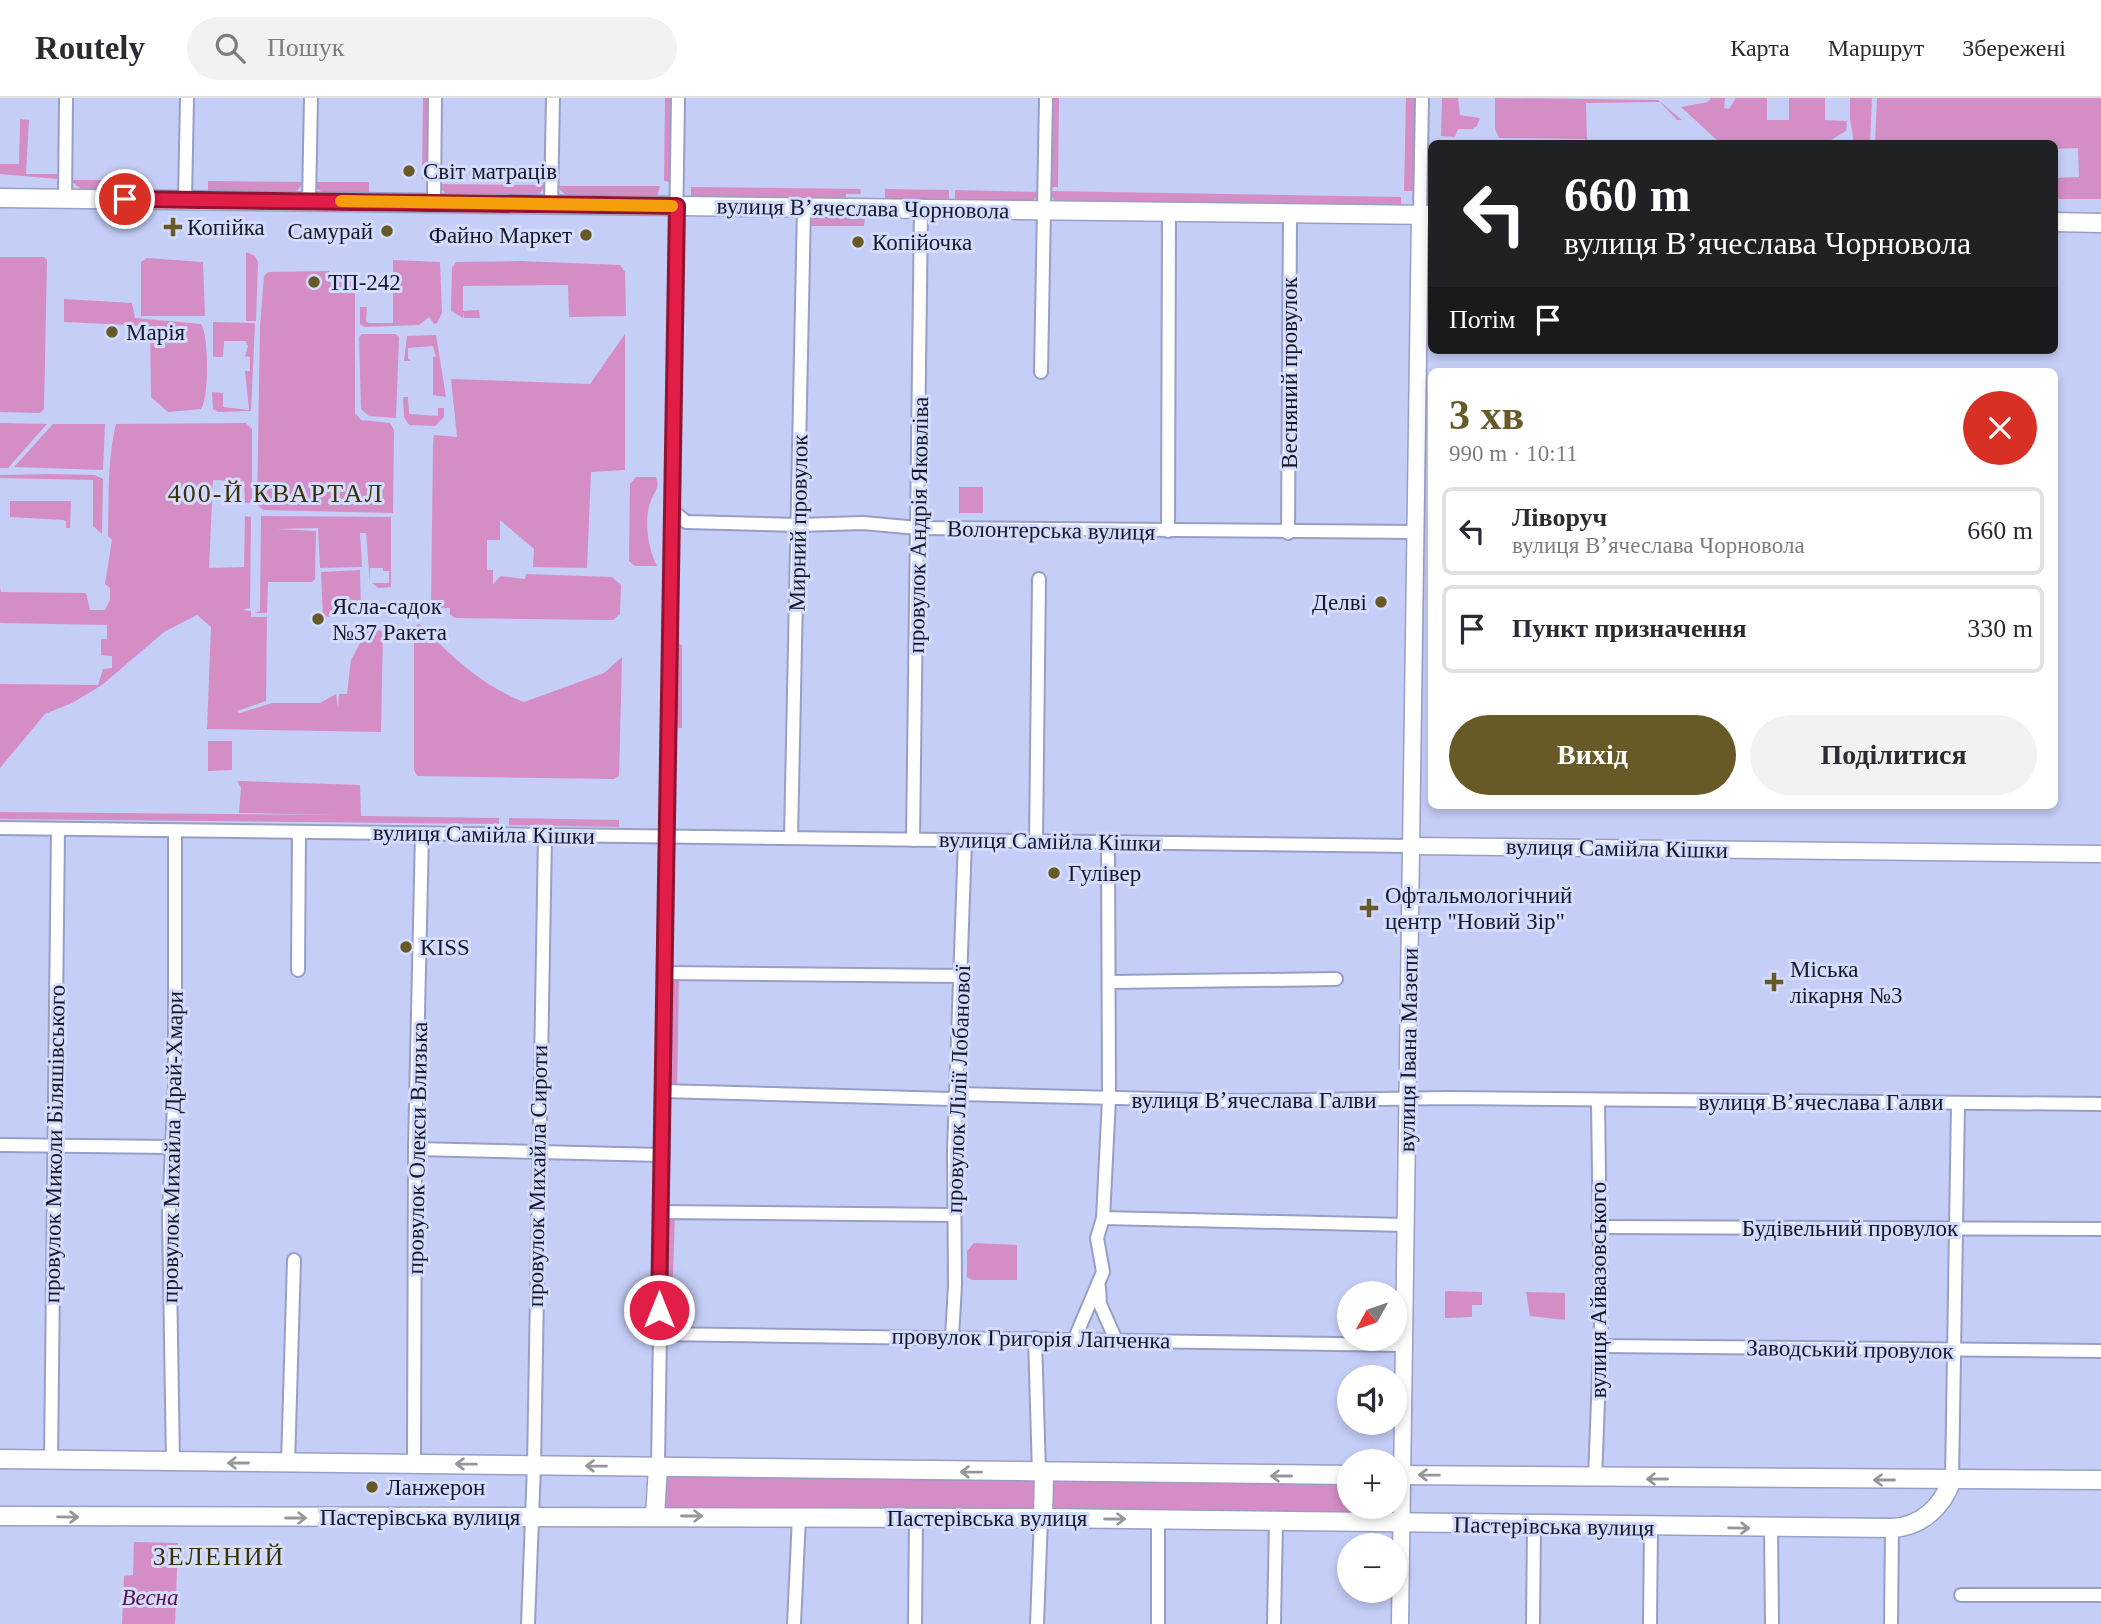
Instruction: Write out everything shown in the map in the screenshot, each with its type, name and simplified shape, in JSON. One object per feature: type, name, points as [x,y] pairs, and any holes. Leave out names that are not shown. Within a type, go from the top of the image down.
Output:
[{"type":"main road","name":"вулиця Вʼячеслава Чорновола","points":[[0,198],[1426,215]]},
{"type":"main road","points":[[2058,222],[2101,223]]},
{"type":"main road","name":"Пастерівська вулиця","points":[[0,1459],[1041,1474],[1337,1475]]},
{"type":"main road","points":[[655,1516],[658,1467]]},
{"type":"main road","points":[[1041,1474],[1042,1518]]},
{"type":"main road","points":[[1407,1475],[2101,1480]]},
{"type":"main road","name":"Пастерівська вулиця","points":[[0,1516],[1042,1518],[1892,1528],[1922,1521],[1948,1490],[1952,1480]]},
{"type":"street","points":[[65,199],[66,98]]},
{"type":"street","points":[[185,199],[187,98]]},
{"type":"street","points":[[309,201],[311,98]]},
{"type":"street","points":[[434,202],[435,98]]},
{"type":"street","points":[[551,204],[553,98]]},
{"type":"street","points":[[658,1467],[678,98]]},
{"type":"street","points":[[1041,372],[1046,98]]},
{"type":"street","name":"вулиця Івана Мазепи","points":[[1404,1281],[1416,532],[1426,215],[1422,98]]},
{"type":"street","name":"Мирний провулок","points":[[792,838],[804,208]]},
{"type":"street","name":"провулок Андрія Яковліва","points":[[913,840],[921,210]]},
{"type":"street","points":[[1168,531],[1169,212]]},
{"type":"street","name":"Весняний провулок","points":[[1288,533],[1290,214]]},
{"type":"street","points":[[672,534],[686,522],[673,511]]},
{"type":"street","name":"Волонтерська вулиця","points":[[686,522],[798,525],[863,523],[918,528],[1416,532]]},
{"type":"street","points":[[1036,841],[1039,579]]},
{"type":"street","name":"вулиця Самійла Кішки","points":[[0,828],[2101,854]]},
{"type":"street","name":"провулок Миколи Біляшівського","points":[[51,1460],[58,829]]},
{"type":"street","name":"провулок Михайла Драй-Хмари","points":[[173,1463],[170,1147],[175,1084],[176,831]]},
{"type":"street","points":[[298,970],[299,832]]},
{"type":"street","name":"провулок Олекси Влизька","points":[[414,1464],[415,1149],[422,833]]},
{"type":"street","name":"провулок Михайла Сироти","points":[[528,1624],[534,1465],[537,1151],[545,836]]},
{"type":"street","name":"провулок Лілії Лобанової","points":[[952,1337],[956,1285],[953,1215],[965,840]]},
{"type":"street","points":[[1108,842],[1109,1099],[1103,1218],[1097,1238],[1103,1258],[1099,1286],[1100,1304],[1115,1338]]},
{"type":"street","points":[[664,973],[961,976]]},
{"type":"street","points":[[1110,982],[1336,979]]},
{"type":"street","name":"вулиця Вʼячеслава Галви","points":[[662,1091],[951,1099],[958,1094],[1109,1099],[2101,1104]]},
{"type":"street","name":"вулиця Айвазовського","points":[[1595,1478],[1600,1346],[1598,1101]]},
{"type":"street","points":[[1952,1480],[1958,1103]]},
{"type":"street","points":[[0,1145],[170,1147]]},
{"type":"street","points":[[415,1149],[661,1155]]},
{"type":"street","points":[[660,1212],[953,1215]]},
{"type":"street","points":[[1103,1218],[1405,1225]]},
{"type":"street","name":"Будівельний провулок","points":[[1598,1227],[2101,1229]]},
{"type":"street","points":[[288,1464],[294,1260]]},
{"type":"street","points":[[1075,1338],[1099,1286]]},
{"type":"street","name":"провулок Григорія Лапченка","points":[[659,1334],[1115,1338],[1337,1343]]},
{"type":"street","points":[[1035,1338],[1041,1474]]},
{"type":"street","name":"Заводський провулок","points":[[1600,1346],[2101,1351]]},
{"type":"street","name":"вулиця Івана Мазепи","points":[[1399,1449],[1402,1351]]},
{"type":"street","points":[[794,1624],[799,1517]]},
{"type":"street","points":[[915,1624],[916,1518]]},
{"type":"street","points":[[1037,1624],[1042,1518]]},
{"type":"street","name":"вулиця Івана Мазепи","points":[[1400,1624],[1401,1519]]},
{"type":"street","points":[[1158,1520],[1158,1624]]},
{"type":"street","points":[[1274,1624],[1276,1521]]},
{"type":"street","points":[[1533,1624],[1534,1525]]},
{"type":"street","points":[[1650,1624],[1651,1527]]},
{"type":"street","points":[[1771,1528],[1772,1624]]},
{"type":"street","points":[[1891,1619],[1892,1528]]},
{"type":"street","points":[[1961,1595],[2101,1595]]},
{"type":"green space","points":[[423,98],[430,98],[429,179],[422,179]]},
{"type":"green space","points":[[665,98],[672,98],[671,182],[664,181]]},
{"type":"green space","points":[[1052,98],[1059,98],[1058,187],[1050,187]]},
{"type":"green space","points":[[1406,98],[1416,98],[1414,191],[1404,191]]},
{"type":"green space","points":[[1442,98],[1458,98],[1460,115],[1480,118],[1477,126],[1472,129],[1458,129],[1455,137],[1441,136]]},
{"type":"green space","points":[[1495,98],[1658,100],[1682,120],[1677,120],[1660,102],[1586,103],[1587,140],[1499,138],[1495,129]]},
{"type":"green space","points":[[1711,98],[1725,98],[1724,108],[1729,109],[1736,98],[1767,98],[1767,120],[1789,120],[1789,98],[1825,98],[1825,120],[1847,121],[1846,131],[1831,140],[1717,140],[1681,107],[1708,102]]},
{"type":"green space","points":[[1850,98],[1872,98],[1870,140],[1854,140]]},
{"type":"green space","points":[[1877,98],[2101,98],[2101,199],[2058,199],[2058,178],[2079,177],[2078,148],[2058,149],[2058,140],[1875,140]]},
{"type":"green space","points":[[20,119],[29,120],[26,174],[58,174],[57,179],[0,174],[0,164],[19,164]]},
{"type":"green space","points":[[70,180],[127,180],[127,190],[81,189]]},
{"type":"green space","points":[[208,181],[304,182],[296,192],[208,191]]},
{"type":"green space","points":[[316,182],[369,182],[369,193],[323,192],[317,189]]},
{"type":"green space","points":[[438,184],[547,185],[538,195],[446,194]]},
{"type":"green space","points":[[556,186],[660,186],[657,197],[566,195]]},
{"type":"green space","points":[[691,187],[860,189],[861,194],[846,194],[846,199],[691,197]]},
{"type":"green space","points":[[885,189],[949,190],[949,200],[885,200]]},
{"type":"green space","points":[[955,190],[1040,192],[1032,202],[955,200]]},
{"type":"green space","points":[[1050,191],[1401,197],[1401,205],[1059,202],[1054,200]]},
{"type":"green space","points":[[814,217],[865,217],[864,226],[807,226]]},
{"type":"green space","points":[[246,252],[255,256],[258,262],[256,321],[246,321]]},
{"type":"green space","points":[[0,257],[44,257],[47,260],[44,409],[40,413],[0,412]]},
{"type":"green space","points":[[147,258],[203,262],[205,316],[141,316],[141,262]]},
{"type":"green space","points":[[393,260],[440,262],[442,313],[437,323],[434,324],[429,317],[419,325],[365,327],[360,324],[360,307],[367,307],[366,321],[369,323],[393,323]]},
{"type":"green space","points":[[520,261],[620,265],[625,272],[626,316],[569,317],[568,285],[463,286],[463,311],[479,310],[480,318],[464,318],[464,312],[463,318],[451,311],[452,268],[456,262]]},
{"type":"green space","points":[[329,271],[330,282],[352,281],[355,284],[355,413],[361,420],[390,423],[394,430],[393,513],[263,510],[257,504],[260,327],[264,276],[268,272]]},
{"type":"green space","points":[[64,299],[132,303],[135,318],[201,324],[206,340],[207,366],[204,403],[201,409],[168,412],[151,397],[150,326],[64,322]]},
{"type":"green space","points":[[213,322],[255,323],[251,411],[218,412],[213,409],[212,392],[223,393],[223,407],[249,410],[245,371],[250,371],[250,357],[245,356],[248,346],[245,341],[224,341],[223,357],[213,357]]},
{"type":"green space","points":[[362,334],[395,334],[399,337],[396,418],[369,416],[361,409],[359,337]]},
{"type":"green space","points":[[625,334],[625,470],[591,472],[587,568],[533,567],[534,549],[500,520],[500,540],[487,540],[487,570],[493,570],[493,584],[501,576],[525,579],[526,574],[612,577],[621,585],[620,614],[613,620],[456,618],[450,615],[450,608],[431,608],[433,444],[434,435],[457,437],[451,379],[590,384]]},
{"type":"green space","points":[[436,335],[446,397],[433,395],[433,357],[436,357],[433,346],[408,348],[408,359],[411,361],[404,361],[407,336]]},
{"type":"green space","points":[[403,397],[408,397],[409,414],[438,416],[438,408],[444,408],[444,417],[435,426],[409,425],[404,417]]},
{"type":"green space","points":[[0,423],[47,424],[8,468],[0,468]]},
{"type":"green space","points":[[246,423],[252,429],[252,503],[245,503],[244,481],[213,480],[209,568],[244,567],[245,516],[251,517],[250,608],[242,610],[251,611],[251,617],[267,617],[266,701],[237,711],[240,713],[272,703],[320,703],[336,694],[338,708],[339,694],[347,694],[351,660],[367,630],[383,631],[381,732],[207,729],[211,627],[197,615],[164,632],[102,685],[72,703],[45,714],[0,768],[0,684],[98,685],[103,669],[112,668],[112,656],[101,655],[101,639],[107,639],[107,625],[0,623],[0,587],[1,592],[86,593],[90,610],[105,610],[110,600],[110,588],[105,584],[112,540],[108,536],[109,480],[116,424]]},
{"type":"green space","points":[[53,424],[105,424],[103,470],[14,467]]},
{"type":"green space","points":[[0,475],[95,475],[103,479],[102,534],[93,526],[93,480],[0,478]]},
{"type":"green space","points":[[636,477],[656,477],[657,481],[648,510],[647,527],[649,544],[657,566],[635,566],[629,561],[630,484]]},
{"type":"green space","points":[[959,487],[983,487],[983,513],[959,513]]},
{"type":"green space","points":[[10,501],[71,501],[70,528],[66,528],[66,521],[63,520],[10,517]]},
{"type":"green space","points":[[261,516],[391,517],[391,587],[378,588],[372,583],[389,583],[389,571],[383,571],[383,568],[370,568],[370,583],[366,533],[360,533],[362,567],[320,568],[318,528],[277,529],[316,531],[315,579],[312,582],[268,582],[267,613],[255,613],[260,611]]},
{"type":"green space","points":[[360,570],[361,614],[323,617],[321,572]]},
{"type":"green space","points":[[419,624],[480,678],[524,702],[604,673],[622,657],[619,776],[614,779],[417,776],[414,770],[414,627]]},
{"type":"green space","points":[[679,643],[682,646],[682,728],[674,728],[676,645]]},
{"type":"green space","points":[[208,741],[232,741],[232,770],[208,771]]},
{"type":"green space","points":[[237,781],[360,785],[361,816],[499,818],[499,824],[0,819],[0,812],[340,815],[239,813],[241,788]]},
{"type":"green space","points":[[509,818],[619,820],[619,827],[509,825]]},
{"type":"green space","points":[[679,978],[677,1089],[669,1085],[670,981]]},
{"type":"green space","points":[[675,1216],[671,1330],[665,1320],[667,1221]]},
{"type":"green space","points":[[974,1243],[1017,1245],[1017,1280],[972,1280],[967,1277],[967,1251]]},
{"type":"green space","points":[[1445,1291],[1482,1292],[1482,1305],[1472,1305],[1472,1317],[1445,1318]]},
{"type":"green space","points":[[1526,1292],[1565,1293],[1565,1320],[1530,1316]]},
{"type":"green space","points":[[664,1475],[1032,1479],[1037,1497],[1030,1514],[662,1507]]},
{"type":"green space","points":[[1052,1479],[1337,1483],[1337,1516],[1053,1513],[1048,1507]]},
{"type":"green space","name":"Весна","points":[[134,1542],[178,1543],[175,1624],[122,1624],[124,1576],[133,1575]]},
{"type":"slow traffic","points":[[341,201],[672,206]]},
{"type":"place","name":"Світ матраців","points":[[409,171]]},
{"type":"place","name":"Копійка","points":[[173,227]]},
{"type":"place","name":"Самурай","points":[[387,231]]},
{"type":"place","name":"Файно Маркет","points":[[586,235]]},
{"type":"place","name":"Копійочка","points":[[858,242]]},
{"type":"place","name":"ТП-242","points":[[314,282]]},
{"type":"place","name":"Марія","points":[[112,332]]},
{"type":"place","name":"Делві","points":[[1381,602]]},
{"type":"place","name":"Ясла-садок №37 Ракета","points":[[318,619]]},
{"type":"place","name":"Гулівер","points":[[1054,873]]},
{"type":"place","name":"Офтальмологічний центр \"Новий Зір\"","points":[[1369,908]]},
{"type":"place","name":"KISS","points":[[406,947]]},
{"type":"place","name":"Міська лікарня №3","points":[[1774,982]]},
{"type":"place","name":"Ланжерон","points":[[372,1487]]},
{"type":"district","name":"400-Й КВАРТАЛ","points":[[276,493]]},
{"type":"district","name":"ЗЕЛЕНИЙ","points":[[219,1556]]},
{"type":"route","points":[[125,199],[677,206],[659,1310]]}]
